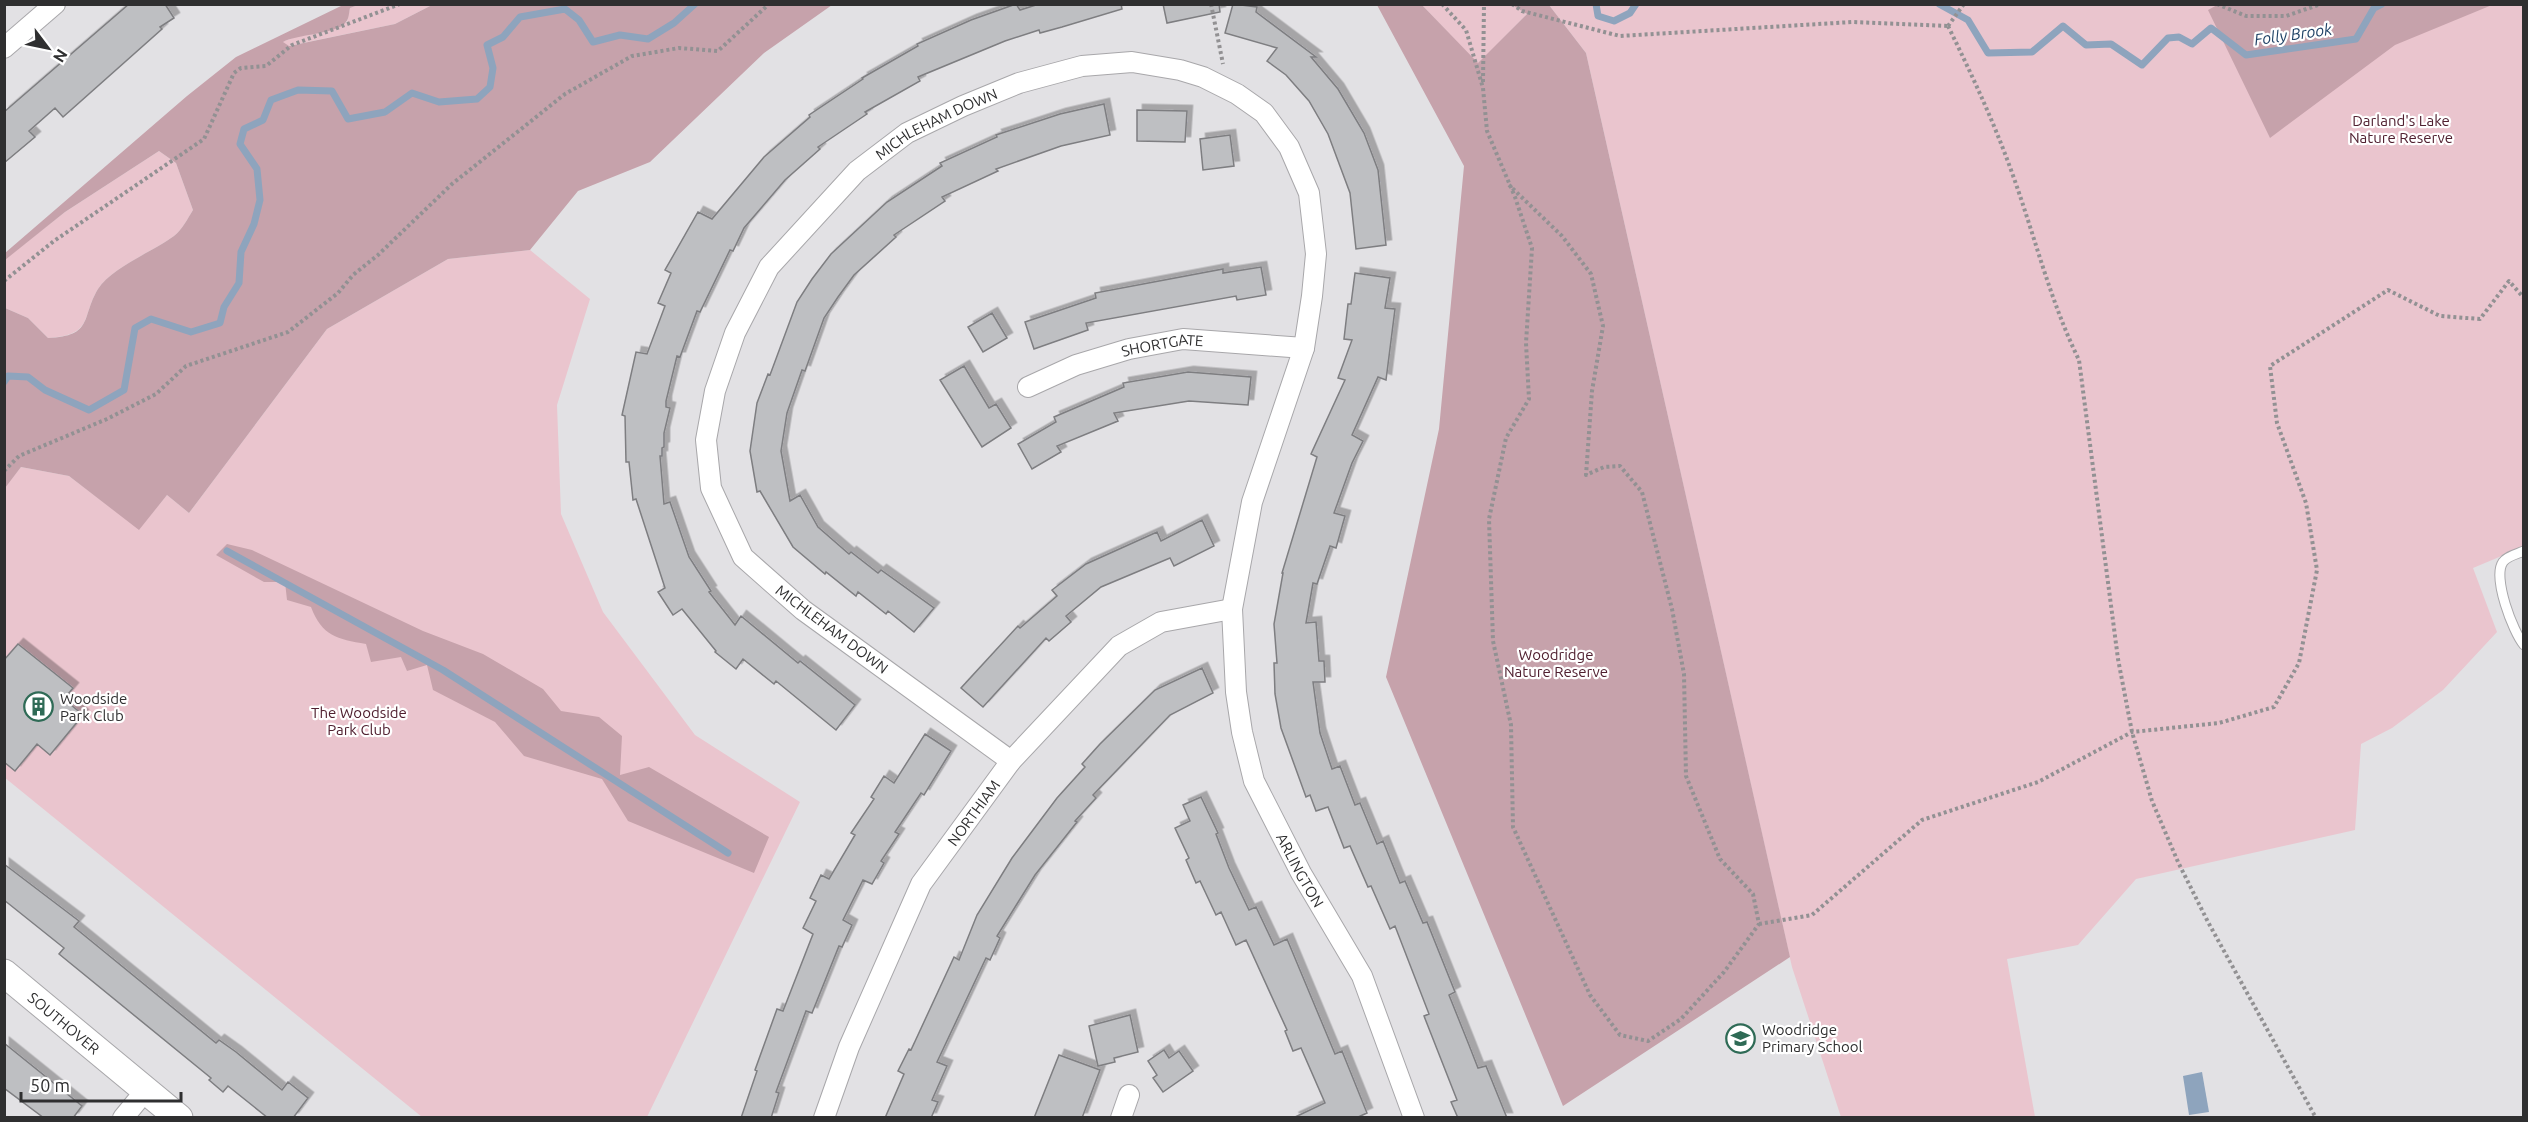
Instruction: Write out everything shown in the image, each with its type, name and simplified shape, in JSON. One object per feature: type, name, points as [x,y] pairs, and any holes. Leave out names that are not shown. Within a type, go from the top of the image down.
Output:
[{"type":"street","points":[[4,48],[55,4]]},
{"type":"street","name":"MICHLEHAM DOWN","points":[[1011,761],[802,610],[743,557],[711,488],[706,440],[715,391],[735,333],[769,267],[857,171],[907,133],[963,106],[1019,83],[1082,66],[1132,62],[1180,70],[1237,94],[1264,113],[1289,147],[1309,193],[1316,254],[1304,348],[1252,502],[1233,609]]},
{"type":"street","name":"SHORTGATE","points":[[1028,387],[1076,365],[1129,349],[1183,339],[1304,348]]},
{"type":"street","name":"NORTHIAM","points":[[824,1118],[849,1047],[921,884],[1011,761],[1119,646],[1161,622],[1233,609]]},
{"type":"street","name":"ARLINGTON","points":[[1233,609],[1236,692],[1242,732],[1254,781],[1301,873],[1362,976],[1414,1118]]},
{"type":"street","name":"SOUTHOVER","points":[[4,973],[179,1118]]},
{"type":"street","points":[[123,1118],[146,1090]]},
{"type":"street","points":[[1121,1118],[1129,1095]]},
{"type":"lane","points":[[2523,551],[2504,560],[2499,570],[2499,580],[2511,623],[2523,645]]},
{"type":"path","points":[[4,282],[54,242],[204,139],[234,73],[241,68],[266,66],[292,45],[400,4]]},
{"type":"path","points":[[4,471],[19,456],[107,419],[156,394],[186,366],[288,332],[338,293],[353,275],[378,255],[452,184],[565,93],[632,56],[680,48],[718,51],[769,4]]},
{"type":"path","points":[[1211,4],[1223,64],[1221,86]]},
{"type":"path","points":[[1442,4],[1466,30],[1483,88]]},
{"type":"path","points":[[1484,4],[1483,88],[1487,131],[1532,248],[1526,343],[1529,399],[1506,438],[1489,519],[1493,641],[1511,725],[1514,827],[1590,995],[1620,1035],[1648,1041],[1681,1019],[1725,972],[1759,924],[1812,915],[1922,820],[2038,782],[2132,732],[2219,723],[2274,707],[2299,663],[2317,570],[2306,503],[2277,423],[2270,366],[2388,290],[2440,316],[2480,319],[2509,281],[2523,298]]},
{"type":"path","points":[[1512,4],[1522,11],[1620,36],[1852,22],[1948,26]]},
{"type":"path","points":[[1948,26],[1964,4]]},
{"type":"path","points":[[2217,4],[2246,16],[2286,16],[2321,4]]},
{"type":"path","points":[[1948,26],[1983,98],[2016,185],[2063,327],[2079,360],[2118,659],[2132,732],[2152,801],[2178,862],[2255,1011],[2267,1026],[2316,1118]]},
{"type":"path","points":[[1509,184],[1562,236],[1591,274],[1603,326],[1592,391],[1586,475],[1604,467],[1620,466],[1642,492],[1672,609],[1684,674],[1686,776],[1720,859],[1753,894],[1759,924]]},
{"type":"green space","points":[[2219,4],[2492,5],[2395,45],[2270,138],[2208,10]]},
{"type":"green space","points":[[343,5],[358,5],[350,8],[348,19],[342,26],[283,42],[289,46],[395,24],[432,5],[832,5],[764,53],[650,162],[578,191],[530,250],[448,259],[327,329],[189,513],[167,495],[139,530],[69,476],[21,467],[5,488],[5,308],[28,318],[48,338],[63,336],[80,329],[104,281],[122,267],[174,236],[193,210],[176,163],[159,151],[65,212],[5,260],[5,253],[187,96],[236,57]]},
{"type":"green space","points":[[358,5],[432,5],[395,24],[288,46],[282,42],[295,37],[324,32],[347,22],[350,8]]},
{"type":"green space","name":"Woodridge Nature Reserve","points":[[1377,5],[1422,5],[1478,63],[1527,14],[1512,5],[1549,5],[1586,53],[1790,957],[1563,1106],[1386,677],[1439,429],[1464,166]]},
{"type":"green space","points":[[1422,5],[1512,5],[1527,14],[1478,64]]},
{"type":"green space","name":"Darland's Lake Nature Reserve","points":[[1549,5],[2219,5],[2209,10],[2264,5],[2523,5],[2523,547],[2473,568],[2497,632],[2443,690],[2392,728],[2361,744],[2355,830],[2136,879],[2078,945],[2007,959],[2035,1117],[1841,1117],[1792,967],[1586,53]]},
{"type":"green space","points":[[159,151],[176,163],[193,210],[177,233],[166,242],[122,267],[104,281],[93,299],[84,323],[73,333],[48,338],[28,318],[5,308],[4,260],[65,212]]},
{"type":"green space","name":"The Woodside Park Club","points":[[530,250],[590,299],[557,405],[561,514],[603,612],[695,735],[800,802],[647,1117],[422,1117],[4,777],[4,488],[21,467],[69,476],[139,529],[167,495],[189,513],[327,329],[448,259]]},
{"type":"green space","points":[[227,544],[252,550],[423,631],[483,654],[543,689],[561,711],[599,717],[622,736],[620,775],[649,767],[769,837],[754,873],[628,821],[602,779],[524,756],[495,722],[433,690],[427,665],[407,671],[401,657],[371,662],[366,644],[339,638],[320,624],[311,607],[287,600],[285,582],[264,582],[216,555]]},
{"type":"water","points":[[2202,1072],[2209,1112],[2189,1115],[2183,1076]]},
{"type":"building","points":[[129,4],[165,4],[174,18],[160,27],[162,29],[63,117],[55,108],[29,131],[35,137],[4,163],[4,112]]},
{"type":"building","points":[[1016,4],[1020,10],[1039,4],[1121,4],[1122,9],[1005,41],[918,77],[920,81],[865,112],[867,114],[818,147],[820,149],[785,180],[744,228],[733,251],[730,250],[700,312],[697,311],[680,357],[677,356],[666,401],[666,407],[670,408],[664,433],[664,447],[662,456],[660,456],[664,504],[670,502],[689,557],[711,591],[709,592],[735,625],[741,616],[798,663],[800,661],[855,705],[836,730],[776,681],[774,684],[743,659],[736,669],[715,652],[682,609],[673,615],[658,592],[665,588],[636,499],[633,500],[629,462],[626,462],[625,416],[622,415],[636,352],[647,354],[665,306],[658,303],[671,273],[665,270],[698,212],[712,219],[764,157],[810,117],[809,115],[862,78],[918,46],[917,44],[971,20]]},
{"type":"building","points":[[1163,4],[1219,4],[1220,12],[1167,23]]},
{"type":"building","points":[[1233,4],[1257,7],[1256,12],[1316,57],[1311,57],[1338,89],[1364,133],[1378,170],[1386,245],[1356,249],[1350,193],[1328,134],[1309,101],[1286,75],[1267,61],[1277,48],[1225,33]]},
{"type":"building","points":[[1104,104],[1110,135],[1061,146],[996,169],[998,171],[942,197],[945,201],[894,235],[896,237],[854,275],[838,297],[824,318],[805,371],[802,370],[787,413],[781,451],[790,501],[800,495],[818,527],[849,554],[851,552],[878,573],[881,570],[934,608],[914,632],[888,611],[886,614],[858,592],[856,596],[793,547],[760,491],[757,492],[750,451],[757,403],[797,302],[831,254],[887,202],[942,166],[940,163],[997,137],[996,135],[1060,114]]},
{"type":"building","points":[[1137,110],[1187,111],[1185,142],[1137,141]]},
{"type":"building","points":[[1230,135],[1234,166],[1203,170],[1200,139]]},
{"type":"building","points":[[1261,267],[1266,295],[1237,300],[1236,296],[1086,323],[1088,330],[1034,349],[1025,322],[1096,298],[1095,293],[1223,269],[1223,273]]},
{"type":"building","points":[[1355,273],[1390,278],[1385,308],[1395,309],[1386,380],[1378,377],[1352,435],[1363,441],[1352,463],[1334,513],[1345,516],[1336,548],[1330,546],[1317,584],[1313,583],[1306,623],[1316,622],[1319,661],[1324,661],[1325,682],[1313,682],[1320,733],[1332,769],[1340,766],[1355,805],[1360,803],[1377,844],[1383,841],[1400,883],[1405,881],[1423,923],[1427,922],[1455,992],[1449,995],[1478,1068],[1486,1066],[1507,1118],[1458,1118],[1451,1102],[1457,1100],[1424,1016],[1429,1014],[1395,926],[1390,929],[1350,846],[1344,848],[1328,807],[1316,811],[1310,795],[1306,797],[1281,728],[1275,694],[1274,663],[1277,663],[1274,624],[1282,573],[1317,457],[1311,454],[1345,380],[1338,378],[1352,340],[1344,339],[1348,304],[1351,304]]},
{"type":"building","points":[[992,313],[1007,338],[983,352],[968,327]]},
{"type":"building","points":[[964,366],[989,408],[996,404],[1011,428],[982,447],[940,380]]},
{"type":"building","points":[[1188,372],[1251,377],[1248,405],[1189,401],[1114,413],[1118,421],[1057,446],[1061,452],[1032,469],[1018,444],[1056,422],[1054,417],[1124,387],[1123,383]]},
{"type":"building","points":[[1202,520],[1214,546],[1174,566],[1170,558],[1101,587],[1066,616],[1071,622],[1049,641],[1046,638],[983,707],[961,688],[1018,626],[1020,628],[1057,596],[1052,590],[1086,564],[1157,532],[1161,541]]},
{"type":"building","name":"Woodside Park Club","points":[[18,644],[73,688],[64,699],[83,715],[50,755],[37,744],[15,771],[4,762],[4,660]]},
{"type":"building","points":[[1202,668],[1213,693],[1170,715],[1093,795],[1096,798],[1075,821],[1077,822],[1035,875],[997,936],[1000,938],[990,960],[986,958],[937,1062],[947,1066],[932,1100],[938,1102],[931,1118],[885,1118],[904,1074],[898,1071],[909,1049],[911,1050],[954,957],[959,960],[977,915],[1012,858],[1057,798],[1085,767],[1082,764],[1100,744],[1155,690]]},
{"type":"building","points":[[925,734],[951,751],[924,795],[921,793],[895,832],[899,834],[881,861],[884,863],[872,884],[863,880],[843,920],[852,925],[842,947],[839,946],[812,1013],[806,1011],[776,1092],[779,1093],[771,1118],[741,1118],[777,1009],[783,1011],[813,934],[803,928],[816,901],[810,898],[821,875],[829,879],[855,835],[851,833],[874,799],[871,797],[884,776],[894,783]]},
{"type":"building","points":[[1201,797],[1218,833],[1216,834],[1229,868],[1249,910],[1256,907],[1274,945],[1287,939],[1335,1054],[1342,1051],[1367,1113],[1356,1118],[1293,1118],[1325,1103],[1301,1048],[1293,1051],[1285,1031],[1287,1030],[1246,940],[1236,945],[1221,912],[1216,915],[1200,881],[1196,883],[1186,860],[1189,858],[1175,828],[1190,821],[1183,805]]},
{"type":"building","points":[[4,864],[79,921],[74,927],[216,1043],[219,1040],[236,1052],[282,1090],[288,1082],[308,1098],[293,1118],[268,1118],[228,1086],[223,1092],[209,1080],[211,1078],[59,954],[64,948],[4,900]]},
{"type":"building","points":[[1130,1015],[1138,1052],[1114,1058],[1115,1062],[1098,1066],[1089,1026]]},
{"type":"building","points":[[4,1043],[82,1106],[73,1118],[44,1118],[4,1088]]},
{"type":"building","points":[[1164,1050],[1169,1058],[1179,1051],[1193,1071],[1163,1092],[1153,1078],[1157,1075],[1148,1061]]},
{"type":"building","points":[[1059,1055],[1100,1070],[1082,1118],[1034,1118]]},
{"type":"waterway","name":"Folly Brook","points":[[4,382],[8,376],[28,377],[45,390],[89,410],[124,390],[135,328],[151,319],[191,332],[220,323],[224,307],[239,283],[241,252],[254,224],[260,200],[257,169],[240,144],[244,129],[263,120],[271,100],[298,90],[332,91],[348,119],[385,112],[412,93],[439,102],[477,99],[490,87],[493,68],[487,45],[503,37],[520,17],[565,9],[579,20],[593,42],[620,35],[648,39],[674,23],[695,4]]},
{"type":"waterway","name":"Folly Brook","points":[[1596,4],[1598,16],[1614,21],[1630,13],[1636,4]]},
{"type":"waterway","name":"Folly Brook","points":[[1939,4],[1968,20],[1988,53],[2032,52],[2063,26],[2086,45],[2111,44],[2142,65],[2168,38],[2179,37],[2192,44],[2211,28],[2246,55],[2356,39],[2374,8],[2382,4]]},
{"type":"waterway","points":[[227,551],[443,670],[728,853]]},
{"type":"place","name":"Woodside Park Club","points":[[39,707]]},
{"type":"place","name":"Woodridge Primary School","points":[[1741,1038]]}]
